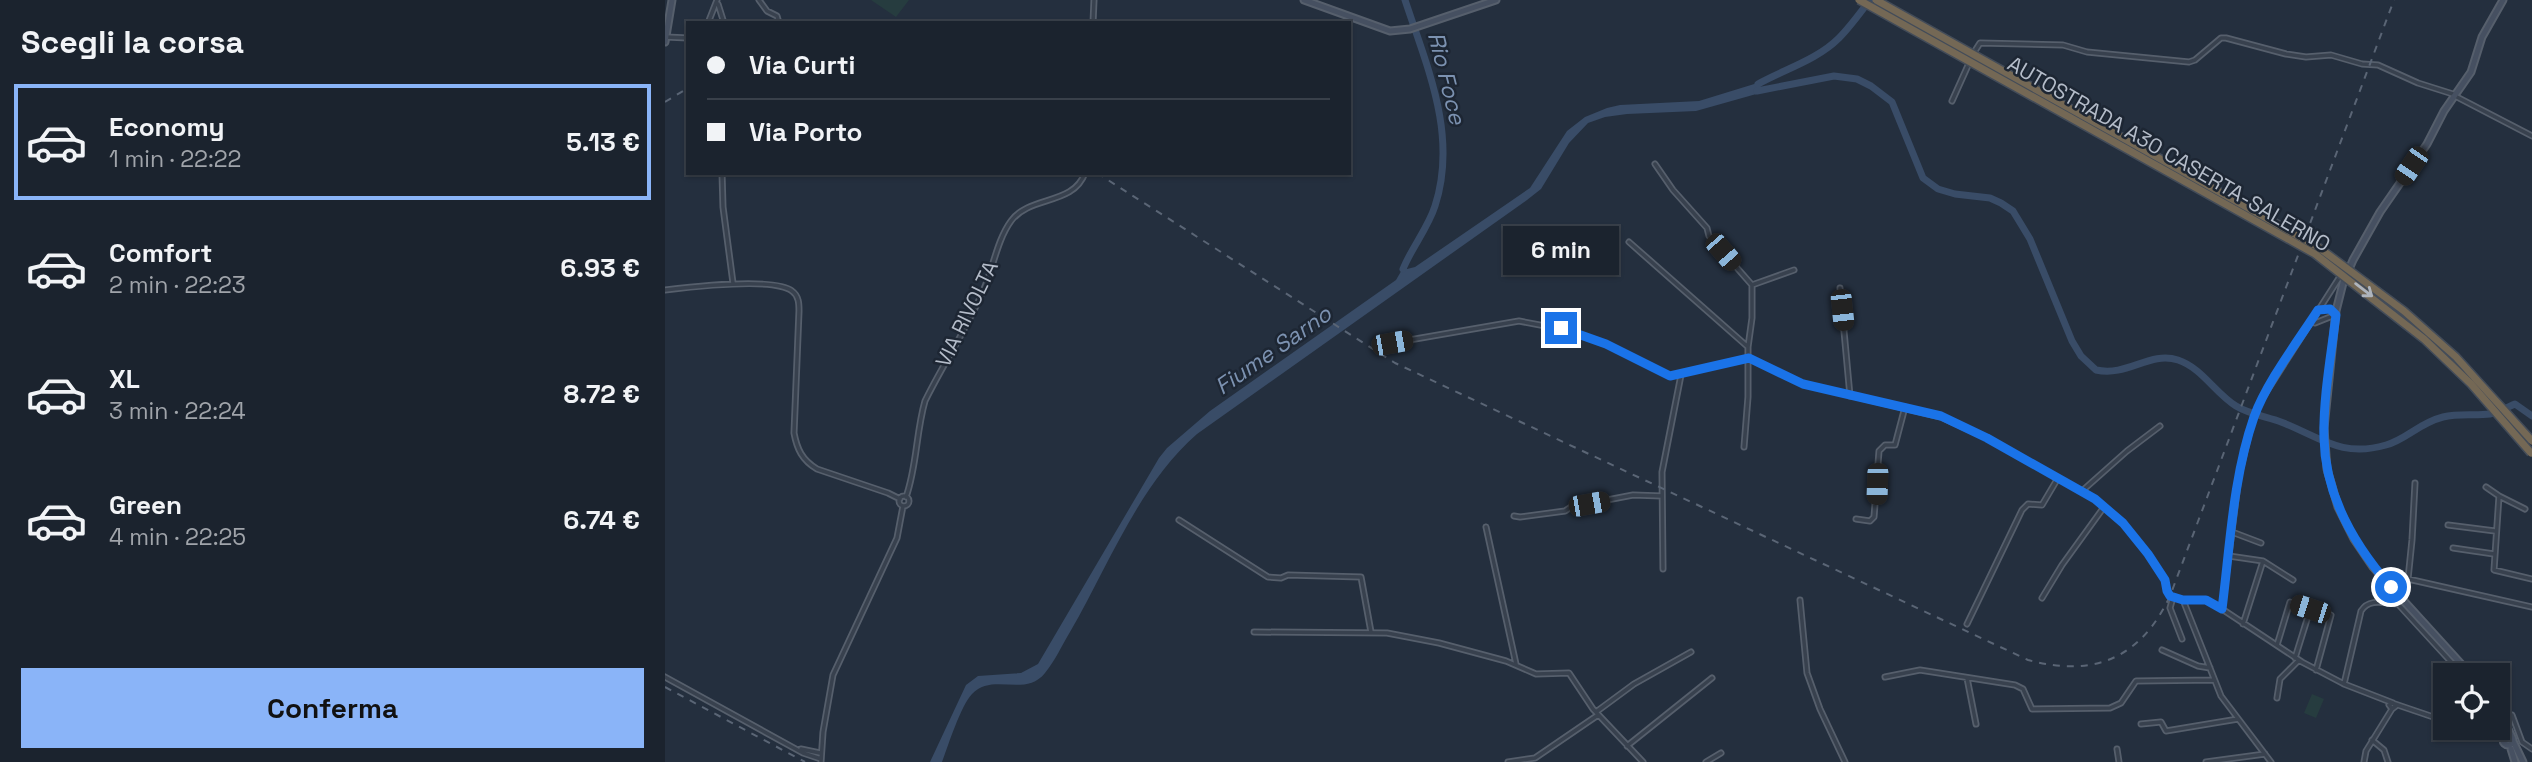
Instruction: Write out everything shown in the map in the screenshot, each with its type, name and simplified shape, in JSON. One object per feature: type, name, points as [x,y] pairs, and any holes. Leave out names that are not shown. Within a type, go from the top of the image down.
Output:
[{"type":"highway","name":"AUTOSTRADA A30 CASERTA-SALERNO","points":[[1859,0],[2315,254],[2424,339],[2471,384],[2531,453]]},
{"type":"highway","name":"AUTOSTRADA A30 CASERTA-SALERNO","points":[[1876,0],[2318,247],[2404,311],[2456,357],[2532,441]]},
{"type":"main road","points":[[666,39],[672,0]]},
{"type":"main road","points":[[1304,0],[1390,31],[1410,29],[1496,0]]},
{"type":"main road","points":[[2460,663],[2373,567],[2354,539],[2338,507],[2326,460],[2324,428],[2336,315],[2343,283],[2363,241],[2471,72],[2482,37],[2503,0]]},
{"type":"main road","points":[[2509,742],[2515,762]]},
{"type":"main road","points":[[2509,742],[2523,762]]},
{"type":"street","points":[[759,0],[767,11],[777,16],[778,21]]},
{"type":"street","points":[[1093,21],[1094,0]]},
{"type":"street","points":[[709,21],[717,1]]},
{"type":"street","points":[[717,1],[723,21]]},
{"type":"street","points":[[666,39],[686,38]]},
{"type":"street","points":[[1952,101],[1977,46],[1986,41],[2063,45],[2087,52],[2189,62],[2221,38],[2287,54],[2306,57],[2331,55],[2363,64],[2378,65],[2455,95],[2532,136]]},
{"type":"street","points":[[1655,164],[1673,190],[1706,228],[1709,236],[1752,285],[1744,447]]},
{"type":"street","points":[[722,175],[723,207],[733,284]]},
{"type":"street","name":"VIA RIVOLTA","points":[[821,758],[833,676],[897,538],[903,506],[909,502],[906,497],[911,485],[925,401],[983,293],[1010,221],[1025,209],[1072,191],[1079,186],[1084,175]]},
{"type":"street","points":[[2222,609],[2239,476],[2253,418],[2363,241]]},
{"type":"street","points":[[1629,242],[1748,346]]},
{"type":"street","points":[[1752,285],[1794,270]]},
{"type":"street","points":[[665,290],[733,284],[785,288],[797,296],[799,337],[794,433],[796,446],[803,457],[817,469],[900,499],[906,497]]},
{"type":"street","points":[[1840,288],[1850,396]]},
{"type":"street","points":[[2315,323],[2336,315],[2330,309],[2318,310]]},
{"type":"street","points":[[1392,343],[1519,321],[1561,328],[1606,344],[1670,376],[1749,358],[1803,384],[1905,407],[1951,421],[1987,438],[2104,506],[2123,523],[2148,554],[2165,580],[2167,591],[2172,597],[2206,600],[2316,670],[2384,699],[2392,706],[2433,717]]},
{"type":"street","points":[[1663,569],[1663,464],[1681,375]]},
{"type":"street","points":[[1856,519],[1870,521],[1874,517],[1879,451],[1885,445],[1895,445],[1905,407]]},
{"type":"street","points":[[2082,491],[2160,426]]},
{"type":"street","points":[[1968,624],[2022,510],[2028,504],[2042,505],[2058,478]]},
{"type":"street","points":[[2415,483],[2413,540],[2408,579],[2532,607]]},
{"type":"street","points":[[2487,486],[2499,496],[2525,509]]},
{"type":"street","points":[[1514,516],[1518,518],[1565,511],[1571,507],[1633,495],[1662,496]]},
{"type":"street","points":[[2499,496],[2494,570],[2532,579]]},
{"type":"street","points":[[900,499],[899,503],[903,506]]},
{"type":"street","points":[[2042,598],[2104,506]]},
{"type":"street","points":[[1179,520],[1268,577],[1361,576],[1371,632]]},
{"type":"street","points":[[2448,525],[2495,531]]},
{"type":"street","points":[[1486,527],[1516,664]]},
{"type":"street","points":[[2232,532],[2261,543]]},
{"type":"street","points":[[2453,548],[2494,554]]},
{"type":"street","points":[[2229,556],[2263,561],[2293,580]]},
{"type":"street","points":[[2243,624],[2263,561]]},
{"type":"street","points":[[2172,597],[2170,608],[2182,639]]},
{"type":"street","points":[[1800,600],[1807,673],[1820,709],[1845,762]]},
{"type":"street","points":[[2183,600],[2221,696],[2271,762]]},
{"type":"street","points":[[2344,684],[2361,611],[2374,602],[2398,604],[2452,663]]},
{"type":"street","points":[[2277,646],[2290,603],[2331,615],[2316,670]]},
{"type":"street","points":[[2277,698],[2280,679],[2297,659],[2310,609]]},
{"type":"street","points":[[1254,632],[1387,633],[1439,643],[1516,664],[1536,674],[1569,673],[1597,713],[1643,762]]},
{"type":"street","points":[[2162,650],[2210,668]]},
{"type":"street","points":[[1508,762],[1535,758],[1634,684],[1691,652]]},
{"type":"street","points":[[1885,677],[1920,670],[2019,687],[2023,689],[2032,709],[2110,708],[2121,703],[2136,681],[2214,680]]},
{"type":"street","points":[[665,677],[799,749],[821,758]]},
{"type":"street","points":[[1627,746],[1712,678]]},
{"type":"street","points":[[1967,678],[1976,723]]},
{"type":"street","points":[[2364,762],[2366,751],[2392,706]]},
{"type":"street","points":[[2510,716],[2512,715],[2522,742],[2532,749]]},
{"type":"street","points":[[2141,724],[2161,722],[2166,731],[2238,719]]},
{"type":"street","points":[[2372,740],[2383,750],[2387,761]]},
{"type":"street","points":[[2503,740],[2509,742]]},
{"type":"street","points":[[812,750],[822,742]]},
{"type":"street","points":[[799,749],[812,750],[821,758]]},
{"type":"street","points":[[2117,749],[2119,762]]},
{"type":"street","points":[[1706,762],[1721,753]]},
{"type":"street","points":[[2206,762],[2265,754]]},
{"type":"green space","points":[[871,0],[909,0],[896,17]]},
{"type":"green space","points":[[2312,694],[2324,699],[2316,718],[2304,713]]},
{"type":"water","name":"Fiume Sarno","points":[[1764,81],[1758,87],[1767,91],[1696,111],[1627,114],[1588,123],[1569,143],[1541,189],[1197,434],[1176,455],[1141,502],[1045,673],[1028,684],[989,685],[972,694],[959,716],[942,762],[930,762],[966,685],[978,676],[1021,673],[1038,664],[1159,458],[1210,411],[1396,280],[1407,261],[1407,269],[1415,267],[1530,188],[1567,131],[1585,117],[1620,105],[1699,101]]},
{"type":"waterway","name":"Rio Foce","points":[[1403,269],[1435,206],[1443,153],[1437,102],[1405,0]]},
{"type":"waterway","points":[[1758,84],[1830,46],[1870,0]]},
{"type":"waterway","points":[[1757,91],[1834,76],[1857,79],[1892,102],[1923,178],[1938,189],[1990,198],[2013,211],[2030,239],[2072,341],[2081,356],[2096,370],[2118,370],[2157,359],[2178,360],[2194,369],[2228,401],[2241,409],[2281,422],[2331,444],[2356,449],[2386,445],[2427,423],[2449,416],[2490,414],[2515,404],[2532,416]]},
{"type":"railway","points":[[1100,175],[1395,363],[2028,660],[2052,665],[2094,664],[2113,658],[2145,635],[2170,596],[2394,0]]},
{"type":"railway","points":[[665,102],[686,89]]},
{"type":"railway","points":[[665,687],[805,762]]},
{"type":"route","points":[[1561,328],[1606,344],[1670,376],[1749,358],[1803,384],[1941,416],[1987,438],[2095,499],[2123,523],[2148,554],[2165,580],[2170,596],[2183,600],[2206,600],[2222,609],[2239,476],[2253,418],[2263,397],[2318,310],[2327,308],[2336,315],[2324,428],[2327,469],[2338,507],[2354,539],[2391,587]]}]
